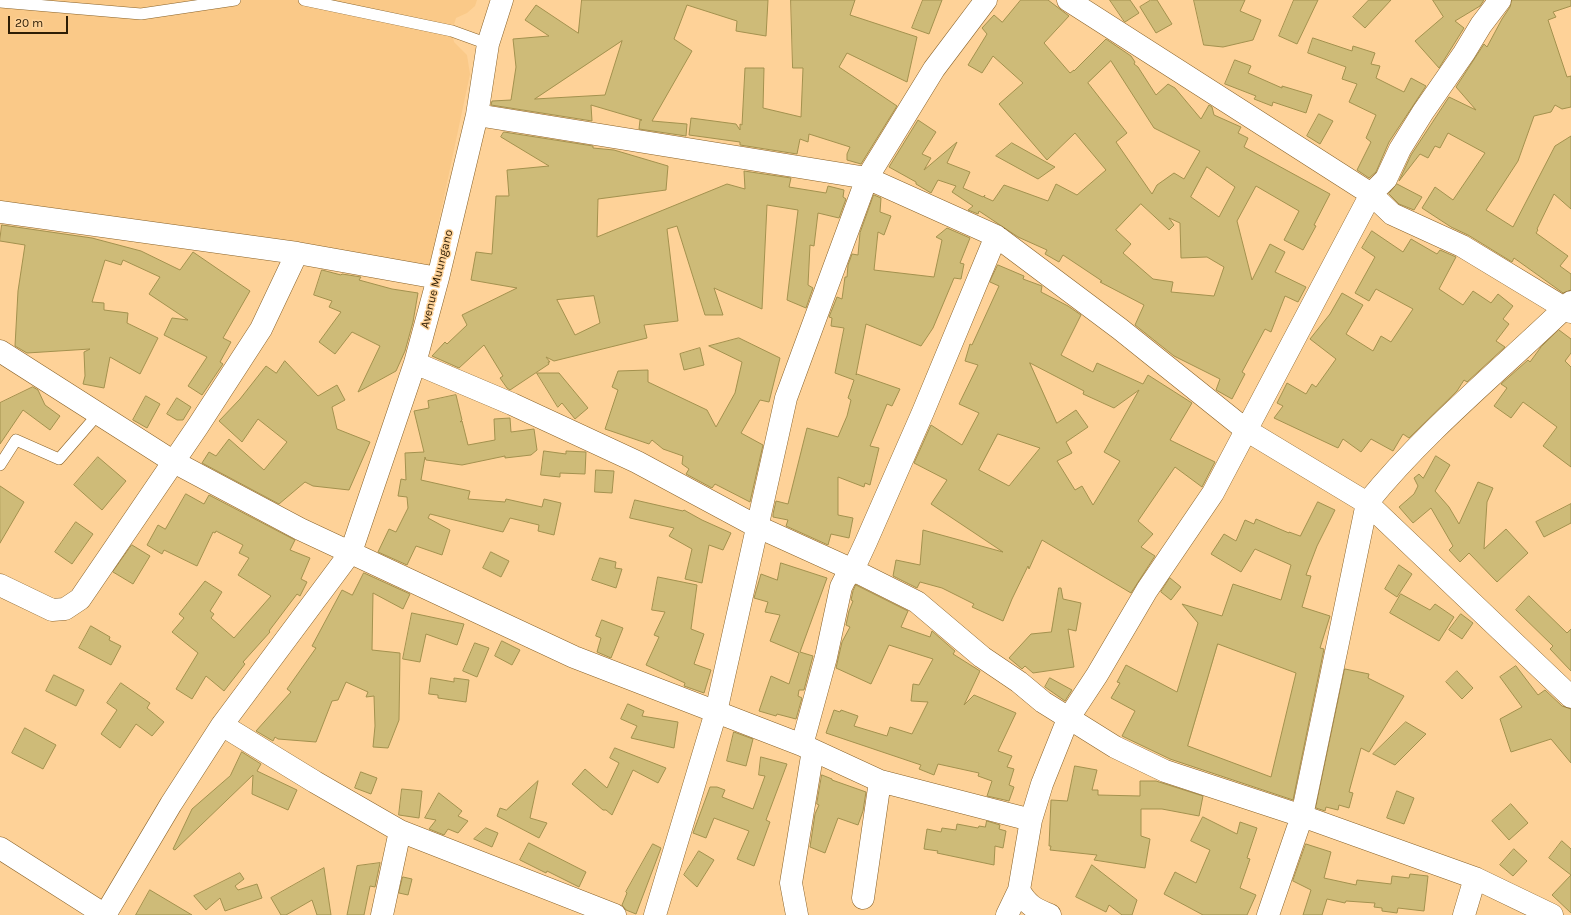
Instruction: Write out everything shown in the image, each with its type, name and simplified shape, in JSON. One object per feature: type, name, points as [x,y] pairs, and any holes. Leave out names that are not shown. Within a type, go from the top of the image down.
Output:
[{"type":"street","name":"Avenue Muungano","points":[[105,915],[171,804],[222,725],[351,552],[415,363],[438,278],[477,115],[488,44],[502,0]]},
{"type":"street","points":[[656,915],[716,712],[736,625],[756,526],[786,398],[867,178],[934,70],[986,0]]},
{"type":"street","points":[[1068,0],[1371,194],[1392,214],[1462,246],[1569,308],[1426,438],[1383,483],[1367,503],[1302,816],[1268,915]]},
{"type":"street","points":[[1007,915],[1019,890],[1031,820],[1042,784],[1068,719],[1097,675],[1146,590],[1213,493],[1371,194],[1386,180],[1400,149],[1423,112],[1464,53],[1481,24],[1500,0]]},
{"type":"street","points":[[477,115],[867,178],[996,236],[1120,329],[1246,430],[1367,503],[1571,697]]},
{"type":"street","points":[[0,212],[297,253],[438,278]]},
{"type":"street","points":[[797,915],[790,884],[808,747],[839,596],[845,579],[853,570],[923,412],[996,236]]},
{"type":"street","points":[[0,585],[52,610],[65,609],[80,599],[174,462],[261,329],[297,253]]},
{"type":"street","points":[[0,351],[174,462],[300,529],[574,657],[808,747],[880,782],[1031,820]]},
{"type":"street","points":[[415,363],[512,404],[637,462],[756,526],[853,570],[917,602],[982,657],[1019,682],[1043,702],[1115,747],[1165,771],[1302,816],[1475,878],[1552,915]]},
{"type":"street","points":[[222,725],[315,782],[400,831],[615,915]]},
{"type":"street","points":[[863,898],[880,782]]},
{"type":"street","points":[[382,915],[400,831]]},
{"type":"street","points":[[0,848],[105,915]]},
{"type":"street","points":[[1464,915],[1475,878]]},
{"type":"street","points":[[1019,890],[1024,899],[1034,909],[1050,915]]},
{"type":"lane","points":[[0,2],[141,14],[234,0]]},
{"type":"lane","points":[[304,0],[452,31],[488,44]]},
{"type":"lane","points":[[0,465],[16,440],[59,458],[99,413]]},
{"type":"shaded area","points":[[0,0],[477,0],[475,6],[467,13],[456,18],[452,31],[454,42],[467,55],[470,74],[429,268],[0,203]]},
{"type":"building","points":[[582,0],[768,0],[766,36],[736,31],[737,21],[687,5],[674,39],[692,51],[652,121],[687,124],[686,136],[639,129],[640,120],[642,120],[591,105],[592,121],[491,105],[492,101],[511,100],[516,67],[513,39],[549,36],[525,20],[536,5],[578,33]],"holes":[[[622,41],[605,95],[535,99]]]},
{"type":"building","points":[[791,0],[855,0],[850,15],[917,37],[907,82],[847,53],[839,67],[897,106],[861,164],[847,160],[847,154],[850,147],[809,134],[808,142],[800,139],[797,154],[740,145],[740,142],[689,135],[691,118],[736,124],[740,130],[740,124],[742,125],[745,68],[764,68],[763,108],[801,117],[803,68],[793,68]]},
{"type":"building","points":[[923,0],[942,0],[929,34],[912,28]]},
{"type":"building","points":[[1021,0],[1048,0],[1069,16],[1044,43],[1070,73],[1074,71],[1106,39],[1131,56],[1135,62],[1134,64],[1138,67],[1156,95],[1168,84],[1175,88],[1201,119],[1209,105],[1212,107],[1214,115],[1241,127],[1238,133],[1248,138],[1244,147],[1330,194],[1314,225],[1316,226],[1303,250],[1284,240],[1299,211],[1256,186],[1237,221],[1252,280],[1270,244],[1285,252],[1275,272],[1306,287],[1298,302],[1285,296],[1271,332],[1265,329],[1242,372],[1245,374],[1232,399],[1216,390],[1220,379],[1174,356],[1135,325],[1144,305],[1100,282],[1102,281],[1063,255],[1059,262],[1045,254],[1047,250],[1018,237],[979,211],[978,214],[968,210],[973,206],[952,192],[956,186],[938,180],[931,193],[916,184],[916,182],[889,167],[918,120],[936,132],[922,154],[931,158],[924,170],[957,142],[947,163],[970,172],[963,188],[983,197],[985,195],[984,197],[993,201],[1004,185],[1048,201],[1056,184],[1077,195],[1106,170],[1075,133],[1047,160],[999,104],[1023,83],[993,56],[982,73],[968,65],[987,34],[982,28],[994,15],[1002,22]],"holes":[[[1111,61],[1154,128],[1200,151],[1184,179],[1174,173],[1157,185],[1152,194],[1116,142],[1127,133],[1088,83]],[[1207,167],[1235,187],[1219,217],[1191,197]],[[1141,204],[1169,230],[1174,225],[1169,218],[1180,223],[1181,258],[1207,257],[1224,267],[1214,296],[1171,292],[1173,282],[1153,279],[1123,253],[1131,244],[1116,230]]]},
{"type":"building","points":[[1110,0],[1130,0],[1139,13],[1125,22]]},
{"type":"building","points":[[1151,0],[1157,0],[1172,24],[1156,33],[1140,7]]},
{"type":"building","points":[[1194,0],[1245,0],[1240,11],[1261,20],[1253,40],[1223,47],[1204,45]]},
{"type":"building","points":[[1294,0],[1318,0],[1297,44],[1279,36]]},
{"type":"building","points":[[1369,0],[1391,0],[1365,28],[1353,17]]},
{"type":"building","points":[[1433,0],[1484,0],[1480,6],[1455,21],[1464,28],[1439,68],[1415,41],[1443,17]]},
{"type":"building","points":[[1512,0],[1571,0],[1571,6],[1553,12],[1556,17],[1548,20],[1567,77],[1571,76],[1571,107],[1562,109],[1555,105],[1551,112],[1534,116],[1518,161],[1486,210],[1513,227],[1555,146],[1571,136],[1571,209],[1554,194],[1536,233],[1568,256],[1560,266],[1571,274],[1571,290],[1563,293],[1514,258],[1512,262],[1468,235],[1451,227],[1422,208],[1435,187],[1453,200],[1485,153],[1448,133],[1440,148],[1435,146],[1428,158],[1420,154],[1399,181],[1411,155],[1449,97],[1476,110],[1456,87],[1484,44],[1487,47],[1510,7]]},
{"type":"building","points":[[1313,38],[1352,51],[1353,46],[1375,53],[1371,64],[1380,66],[1376,78],[1404,92],[1411,78],[1426,86],[1389,142],[1376,172],[1369,178],[1357,170],[1371,142],[1366,138],[1376,115],[1349,102],[1357,84],[1342,79],[1346,67],[1308,53]]},
{"type":"building","points":[[1235,60],[1251,66],[1248,73],[1282,88],[1282,86],[1312,95],[1306,113],[1273,102],[1272,106],[1254,99],[1256,96],[1225,84]]},
{"type":"building","points":[[1319,114],[1333,121],[1320,144],[1307,136]]},
{"type":"building","points":[[504,132],[593,146],[593,148],[614,150],[668,166],[666,190],[598,199],[597,237],[727,184],[745,189],[744,171],[791,178],[789,187],[826,193],[828,186],[844,190],[843,197],[846,199],[839,218],[818,213],[814,246],[810,245],[808,285],[813,288],[806,308],[787,300],[798,210],[767,205],[762,309],[714,288],[723,315],[705,315],[677,226],[667,229],[678,321],[644,325],[647,338],[554,361],[546,357],[550,362],[548,362],[549,364],[510,390],[500,378],[503,376],[484,345],[459,368],[432,356],[445,342],[447,344],[467,325],[462,315],[517,288],[471,280],[476,252],[492,254],[496,196],[509,196],[507,170],[549,166],[501,137]],"holes":[[[594,296],[600,323],[575,335],[557,300]]]},
{"type":"building","points":[[1012,143],[1055,167],[1038,179],[996,156]]},
{"type":"building","points":[[1397,184],[1422,197],[1414,210],[1399,204],[1389,194]]},
{"type":"building","points":[[874,195],[881,198],[880,212],[891,216],[884,235],[878,232],[874,270],[934,277],[942,240],[936,237],[947,228],[970,238],[960,263],[964,264],[961,279],[954,278],[933,328],[921,346],[866,324],[856,375],[857,374],[900,389],[892,406],[887,404],[870,446],[879,448],[870,485],[865,483],[864,487],[838,477],[838,515],[853,518],[849,538],[831,534],[828,545],[786,526],[788,520],[773,517],[773,514],[776,501],[788,504],[807,428],[838,437],[847,416],[851,400],[848,398],[854,380],[835,373],[844,328],[831,326],[832,318],[829,317],[837,297],[842,299],[848,265],[852,254],[858,255],[860,233]]},
{"type":"building","points":[[2,225],[92,238],[141,251],[180,270],[193,252],[250,291],[223,338],[231,342],[220,362],[223,364],[202,395],[188,386],[207,357],[164,335],[172,318],[188,320],[149,294],[160,277],[123,260],[121,265],[105,260],[92,302],[104,303],[104,310],[128,313],[127,323],[158,338],[140,374],[110,357],[104,388],[83,384],[85,376],[84,352],[90,349],[27,353],[15,346],[18,291],[25,245],[0,241]]},
{"type":"building","points":[[1372,231],[1403,252],[1411,239],[1437,254],[1440,250],[1456,257],[1439,289],[1463,305],[1473,291],[1491,303],[1498,294],[1513,306],[1503,319],[1509,324],[1496,341],[1505,347],[1467,382],[1464,380],[1457,391],[1409,438],[1403,434],[1393,451],[1371,439],[1361,452],[1343,439],[1338,448],[1274,418],[1283,406],[1277,403],[1287,383],[1306,394],[1312,384],[1316,387],[1336,359],[1310,339],[1330,314],[1342,293],[1363,305],[1346,334],[1373,351],[1381,336],[1391,342],[1413,309],[1376,289],[1369,301],[1355,293],[1375,257],[1362,248]]},
{"type":"building","points":[[998,265],[1024,276],[1023,279],[1042,286],[1041,292],[1068,306],[1081,315],[1061,355],[1093,372],[1097,363],[1143,384],[1148,375],[1192,403],[1170,440],[1215,462],[1202,487],[1175,467],[1138,521],[1153,534],[1141,547],[1155,556],[1131,593],[1042,540],[1029,569],[1028,566],[1012,599],[1003,621],[972,607],[974,604],[942,588],[920,582],[917,588],[893,576],[896,560],[920,565],[923,530],[1003,552],[931,504],[947,480],[914,463],[931,425],[962,445],[979,413],[959,404],[978,365],[965,361],[970,344],[972,345],[999,286],[990,282]],"holes":[[[1030,363],[1084,391],[1083,394],[1114,408],[1139,390],[1104,452],[1120,461],[1093,505],[1082,486],[1075,490],[1057,461],[1072,453],[1066,442],[1088,427],[1076,410],[1057,423]],[[998,434],[1040,448],[1009,486],[979,470]]]},
{"type":"building","points":[[322,270],[341,275],[361,277],[359,280],[392,289],[418,293],[413,322],[405,351],[396,371],[358,392],[380,346],[352,332],[335,354],[319,342],[341,312],[329,307],[332,301],[314,295]]},
{"type":"building","points":[[1559,330],[1571,339],[1571,353],[1565,361],[1571,367],[1571,467],[1543,446],[1557,427],[1523,402],[1511,418],[1494,406],[1507,388],[1501,384],[1528,360],[1530,362],[1541,347]]},
{"type":"building","points":[[739,338],[780,358],[769,402],[760,400],[741,433],[763,445],[750,502],[715,484],[712,488],[686,474],[689,469],[682,464],[683,456],[663,449],[652,440],[649,444],[605,429],[618,390],[612,387],[618,371],[648,370],[648,382],[707,410],[716,427],[735,393],[742,362],[709,346]]},
{"type":"building","points":[[700,348],[704,365],[684,370],[680,354]]},
{"type":"building","points":[[285,361],[318,396],[337,385],[345,400],[332,407],[337,429],[370,442],[349,490],[313,486],[305,482],[279,504],[202,463],[209,452],[216,456],[229,439],[264,470],[287,442],[258,419],[242,442],[219,421],[240,399],[266,366],[276,373]]},
{"type":"building","points":[[537,373],[559,373],[588,408],[575,419],[562,403],[558,407]]},
{"type":"building","points":[[33,387],[38,390],[45,405],[60,416],[50,430],[23,410],[0,444],[0,403]]},
{"type":"building","points":[[456,395],[462,420],[460,422],[462,421],[468,445],[495,440],[494,419],[510,418],[511,432],[534,429],[537,450],[531,455],[505,458],[505,456],[462,465],[426,460],[425,457],[421,480],[470,491],[468,499],[505,502],[506,499],[542,507],[544,499],[561,503],[554,535],[538,531],[539,525],[510,518],[503,532],[430,514],[428,518],[450,530],[442,555],[416,546],[407,565],[378,552],[389,529],[396,532],[408,508],[407,497],[398,496],[401,479],[406,480],[405,453],[424,452],[414,411],[429,408],[428,401]]},
{"type":"building","points":[[146,396],[160,404],[147,428],[133,420]]},
{"type":"building","points":[[177,398],[191,407],[183,420],[177,420],[167,414]]},
{"type":"building","points":[[544,451],[566,454],[566,451],[586,452],[585,474],[560,473],[560,477],[541,475]]},
{"type":"building","points":[[1436,456],[1450,465],[1435,491],[1449,507],[1459,524],[1478,482],[1493,488],[1487,502],[1484,549],[1506,529],[1528,553],[1497,582],[1469,553],[1460,562],[1449,550],[1453,546],[1431,508],[1413,523],[1399,507],[1414,494],[1418,486],[1414,478],[1419,474],[1423,478]]},
{"type":"building","points":[[98,457],[126,481],[102,510],[74,485]]},
{"type":"building","points":[[596,470],[614,471],[612,493],[595,492]]},
{"type":"building","points":[[0,486],[24,502],[0,543]]},
{"type":"building","points":[[186,494],[204,504],[209,495],[295,540],[290,550],[310,558],[301,579],[307,582],[300,596],[297,594],[269,631],[270,632],[243,662],[245,664],[224,691],[206,676],[192,699],[176,689],[198,653],[172,632],[184,618],[179,614],[205,581],[222,592],[210,611],[214,614],[211,618],[234,638],[271,596],[238,575],[249,558],[239,553],[243,545],[216,531],[215,533],[213,532],[197,566],[164,550],[162,554],[147,545],[158,525],[165,529]]},
{"type":"building","points":[[635,500],[684,510],[731,533],[723,550],[709,545],[702,583],[685,579],[692,549],[669,536],[674,528],[630,518]]},
{"type":"building","points":[[1318,502],[1335,510],[1317,546],[1306,575],[1311,576],[1302,607],[1330,616],[1320,648],[1324,649],[1293,800],[1170,759],[1122,736],[1135,711],[1111,698],[1120,683],[1117,682],[1126,665],[1177,692],[1198,623],[1182,604],[1222,616],[1233,584],[1281,600],[1291,565],[1255,549],[1241,572],[1211,554],[1224,534],[1236,541],[1245,520],[1254,524],[1256,519],[1300,536]],"holes":[[[1218,644],[1296,673],[1271,777],[1188,746]]]},
{"type":"building","points":[[1571,504],[1571,523],[1544,537],[1536,522]]},
{"type":"building","points":[[76,522],[93,534],[72,564],[55,552]]},
{"type":"building","points":[[132,545],[150,556],[133,584],[113,572]]},
{"type":"building","points":[[491,552],[509,561],[501,577],[483,568]]},
{"type":"building","points":[[600,558],[616,562],[615,568],[622,569],[616,588],[592,580]]},
{"type":"building","points":[[781,563],[827,578],[800,652],[813,656],[804,690],[799,690],[798,696],[802,698],[796,719],[777,714],[776,716],[759,711],[771,676],[789,684],[799,653],[770,641],[780,615],[765,612],[768,602],[754,598],[761,574],[777,580]]},
{"type":"building","points":[[1399,565],[1412,574],[1397,597],[1385,589]]},
{"type":"building","points":[[364,573],[410,594],[403,609],[373,593],[372,650],[400,653],[399,720],[388,748],[373,747],[375,726],[374,696],[366,697],[368,692],[346,682],[338,700],[332,701],[316,742],[278,739],[275,737],[273,741],[256,731],[291,692],[287,689],[316,648],[312,646],[342,590],[352,595]]},
{"type":"building","points":[[658,577],[697,585],[691,629],[704,634],[694,664],[711,670],[704,693],[684,686],[685,683],[646,665],[659,637],[654,635],[665,612],[652,610]]},
{"type":"building","points":[[1170,578],[1181,587],[1171,600],[1161,592]]},
{"type":"building","points":[[856,585],[908,611],[901,627],[930,637],[932,631],[955,651],[953,654],[980,671],[964,705],[974,695],[1016,713],[998,751],[1012,756],[1007,767],[1014,769],[1009,785],[1014,787],[1009,801],[987,796],[992,781],[978,776],[979,773],[938,764],[934,775],[919,769],[921,765],[826,733],[834,710],[840,712],[841,710],[858,716],[854,726],[887,736],[890,727],[912,734],[928,702],[911,701],[913,684],[919,685],[933,659],[889,645],[871,684],[836,668],[842,642],[850,627],[846,625],[853,601],[851,600],[853,591]]},
{"type":"building","points":[[1059,588],[1061,588],[1063,599],[1081,603],[1076,631],[1068,629],[1074,667],[1033,673],[1025,666],[1022,669],[1009,658],[1031,634],[1051,632]]},
{"type":"building","points":[[1401,594],[1430,610],[1435,604],[1454,617],[1439,641],[1390,613]]},
{"type":"building","points":[[1529,596],[1567,633],[1571,629],[1571,671],[1550,649],[1553,646],[1516,610]]},
{"type":"building","points":[[412,613],[464,624],[457,645],[426,634],[420,662],[403,659]]},
{"type":"building","points":[[1461,614],[1473,623],[1462,639],[1449,630]]},
{"type":"building","points":[[602,620],[623,628],[611,658],[597,652],[601,638],[596,636]]},
{"type":"building","points":[[91,626],[110,637],[109,640],[121,646],[111,665],[79,648]]},
{"type":"building","points":[[502,641],[520,650],[512,665],[495,656]]},
{"type":"building","points":[[475,643],[489,648],[477,677],[463,671]]},
{"type":"building","points":[[1516,666],[1538,695],[1545,690],[1562,706],[1571,709],[1571,763],[1551,739],[1511,752],[1500,719],[1522,707],[1500,677]]},
{"type":"building","points":[[1345,669],[1369,674],[1368,678],[1404,696],[1369,752],[1361,748],[1349,792],[1353,793],[1349,808],[1339,805],[1338,810],[1326,807],[1325,811],[1316,808]]},
{"type":"building","points":[[1457,671],[1473,688],[1462,699],[1446,682]]},
{"type":"building","points":[[54,675],[84,690],[76,706],[46,691]]},
{"type":"building","points":[[431,678],[454,682],[454,678],[469,680],[466,702],[438,698],[438,695],[429,694]]},
{"type":"building","points":[[1050,678],[1072,690],[1065,701],[1045,687]]},
{"type":"building","points":[[121,683],[150,703],[147,708],[164,722],[152,736],[136,724],[120,748],[101,734],[117,710],[107,703]]},
{"type":"building","points":[[628,704],[644,711],[642,716],[678,722],[674,748],[631,738],[637,726],[621,719]]},
{"type":"building","points":[[1406,722],[1426,734],[1395,765],[1373,754]]},
{"type":"building","points":[[25,728],[56,745],[43,769],[12,753]]},
{"type":"building","points":[[734,732],[753,739],[746,766],[727,761]]},
{"type":"building","points":[[615,748],[666,768],[658,783],[633,770],[612,815],[606,810],[603,810],[572,784],[585,769],[607,788],[619,763],[610,758]]},
{"type":"building","points":[[242,752],[261,764],[257,771],[297,790],[288,810],[252,794],[253,775],[175,850],[173,849],[192,809],[230,776]]},
{"type":"building","points":[[761,757],[787,764],[766,820],[770,822],[754,866],[737,859],[749,831],[714,818],[706,838],[693,833],[710,787],[717,787],[725,790],[722,797],[753,809],[765,776],[759,775]]},
{"type":"building","points":[[1075,766],[1097,770],[1092,790],[1098,790],[1098,795],[1140,796],[1140,781],[1156,781],[1203,796],[1199,816],[1162,809],[1141,809],[1141,836],[1150,839],[1145,868],[1094,860],[1097,855],[1050,850],[1051,800],[1067,801]]},
{"type":"building","points":[[361,772],[377,778],[371,794],[355,788]]},
{"type":"building","points":[[822,775],[866,792],[863,811],[858,825],[838,818],[825,853],[810,847],[815,814],[819,805],[817,804]]},
{"type":"building","points":[[538,781],[530,818],[547,823],[539,838],[497,816],[500,808],[506,810]]},
{"type":"building","points":[[402,789],[422,791],[419,818],[399,815]]},
{"type":"building","points":[[1397,791],[1414,798],[1404,824],[1387,818]]},
{"type":"building","points":[[439,793],[462,811],[458,816],[468,821],[458,833],[448,829],[444,835],[429,829],[436,820],[425,818]]},
{"type":"building","points":[[1511,804],[1528,823],[1509,840],[1492,821]]},
{"type":"building","points":[[1203,817],[1237,834],[1240,822],[1257,828],[1247,858],[1250,859],[1240,888],[1256,895],[1247,915],[1203,915],[1164,894],[1175,872],[1196,883],[1210,850],[1191,841]]},
{"type":"building","points":[[987,821],[1000,825],[999,829],[1006,831],[1003,848],[995,846],[994,865],[924,849],[927,829],[941,832],[942,828],[956,830],[957,824],[978,828],[979,826],[985,827]]},
{"type":"building","points":[[486,828],[498,833],[492,847],[474,839]]},
{"type":"building","points":[[1562,841],[1571,849],[1571,875],[1549,858]]},
{"type":"building","points":[[529,843],[586,872],[579,887],[547,871],[546,873],[520,860]]},
{"type":"building","points":[[653,844],[661,848],[636,914],[626,910],[622,905],[627,893],[626,892]]},
{"type":"building","points":[[1306,844],[1331,852],[1324,878],[1356,885],[1357,880],[1391,884],[1392,876],[1409,878],[1410,874],[1428,876],[1424,911],[1398,908],[1397,913],[1382,911],[1382,908],[1374,907],[1375,903],[1346,901],[1345,903],[1327,899],[1322,915],[1303,915],[1311,890],[1293,881]]},
{"type":"building","points":[[1514,849],[1527,861],[1513,876],[1500,865]]},
{"type":"building","points":[[699,851],[714,860],[697,887],[684,875]]},
{"type":"building","points":[[380,863],[375,887],[370,886],[364,915],[347,915],[357,866]]},
{"type":"building","points":[[1092,865],[1137,900],[1132,915],[1122,915],[1109,905],[1106,912],[1076,897]]},
{"type":"building","points":[[324,868],[331,915],[317,915],[312,900],[286,915],[281,915],[271,898]]},
{"type":"building","points":[[240,873],[244,879],[235,886],[238,890],[257,884],[262,898],[225,911],[220,898],[206,910],[194,896]]},
{"type":"building","points":[[1571,875],[1571,913],[1552,895]]},
{"type":"building","points":[[403,877],[412,879],[408,895],[399,893]]},
{"type":"building","points":[[150,890],[192,915],[136,915]]}]
